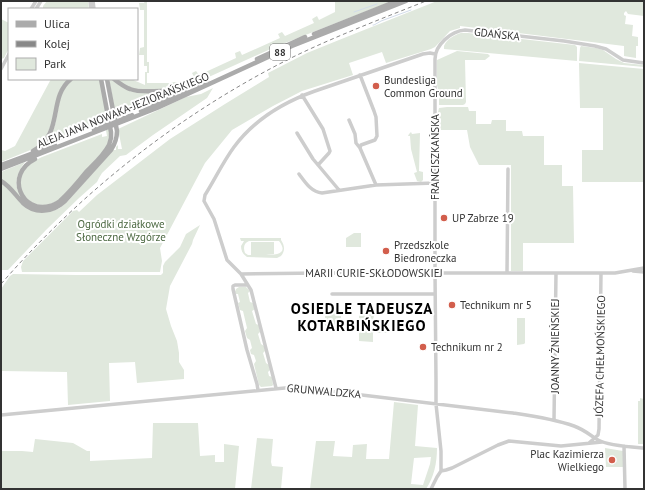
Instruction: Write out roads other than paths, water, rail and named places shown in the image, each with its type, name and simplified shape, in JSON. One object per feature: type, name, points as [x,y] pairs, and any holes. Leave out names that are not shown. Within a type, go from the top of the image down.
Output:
[{"type":"main road","name":"ALEJA JANA NOWAKA-JEZIORAŃSKIEGO","points":[[124,120],[296,41],[397,1]]},
{"type":"main road","name":"ALEJA JANA NOWAKA-JEZIORAŃSKIEGO","points":[[1,165],[177,99],[298,44],[406,1]]},
{"type":"main road","points":[[18,159],[35,150],[49,136],[53,127],[61,90],[69,80]]},
{"type":"main road","points":[[58,147],[29,162],[25,165],[21,172],[18,180],[20,192],[25,199],[33,205],[46,207],[59,202],[109,146],[111,142],[111,132],[101,80]]},
{"type":"main road","points":[[1,181],[6,184],[25,204],[37,210],[52,210],[65,201],[111,150],[115,143],[117,131],[107,80]]},
{"type":"main road","points":[[115,80],[129,89],[141,91],[182,89],[207,82]]},
{"type":"main road","name":"ALEJA JANA NOWAKA-JEZIORAŃSKIEGO","points":[[1,169],[102,128]]},
{"type":"street","name":"GDAŃSKA","points":[[435,54],[440,45],[451,35],[465,30],[595,46],[606,49],[623,60],[644,63]]},
{"type":"street","points":[[276,388],[251,290],[241,274],[226,260],[214,219],[205,203],[205,195],[235,146],[258,123],[285,104],[302,95],[423,54],[435,54]]},
{"type":"street","name":"FRANCISZKAŃSKA","points":[[435,54],[436,404],[441,451],[441,471]]},
{"type":"street","points":[[1,69],[8,56]]},
{"type":"street","points":[[360,75],[376,117],[377,136],[375,140],[362,145],[360,148]]},
{"type":"street","points":[[302,95],[323,129],[330,151],[330,153],[318,165]]},
{"type":"street","points":[[348,120],[355,134],[356,143],[360,148],[376,185]]},
{"type":"street","points":[[297,133],[306,149],[339,190]]},
{"type":"street","points":[[507,273],[508,169]]},
{"type":"street","points":[[299,174],[308,186],[316,193],[376,185],[435,183]]},
{"type":"street","name":"MARII CURIE-SKŁODOWSKIEJ","points":[[241,274],[435,272],[601,273],[644,268]]},
{"type":"street","name":"MARII CURIE-SKŁODOWSKIEJ","points":[[628,271],[644,272]]},
{"type":"street","name":"JOANNY ŻNIEŃSKIEJ","points":[[554,420],[556,273]]},
{"type":"street","name":"JÓZEFA CHEŁMOŃSKIEGO","points":[[595,438],[598,435],[599,429],[601,273]]},
{"type":"street","points":[[248,285],[235,285],[233,286],[233,289],[258,390]]},
{"type":"street","points":[[332,294],[435,294]]},
{"type":"street","name":"GRUNWALDZKA","points":[[1,415],[276,388],[302,387],[513,413],[554,420],[582,429],[603,442]]},
{"type":"street","points":[[589,444],[595,438]]},
{"type":"street","points":[[431,489],[441,471],[449,469],[509,441],[561,446],[603,442],[644,448]]},
{"type":"street","points":[[624,446],[625,489]]},
{"type":"waterway","points":[[354,12],[377,4]]},
{"type":"waterway","points":[[373,25],[411,10]]},
{"type":"railway","points":[[1,284],[65,217],[100,186],[136,156],[212,103],[252,79],[309,49],[426,1]]},
{"type":"place","name":"Bundesliga Common Ground","points":[[376,86]]},
{"type":"place","name":"UP Zabrze 19","points":[[444,218]]},
{"type":"place","name":"Przedszkole Biedroneczka","points":[[386,251]]},
{"type":"place","name":"Technikum nr 5","points":[[452,305]]},
{"type":"place","name":"Technikum nr 2","points":[[423,347]]},
{"type":"place","name":"Plac Kazimierza Wielkiego","points":[[612,460]]},
{"type":"district","name":"OSIEDLE TADEUSZA KOTARBIŃSKIEGO","points":[[362,318]]},
{"type":"park label","name":"Ogródki działkowe Słoneczne Wzgórze","points":[[121,230]]}]
